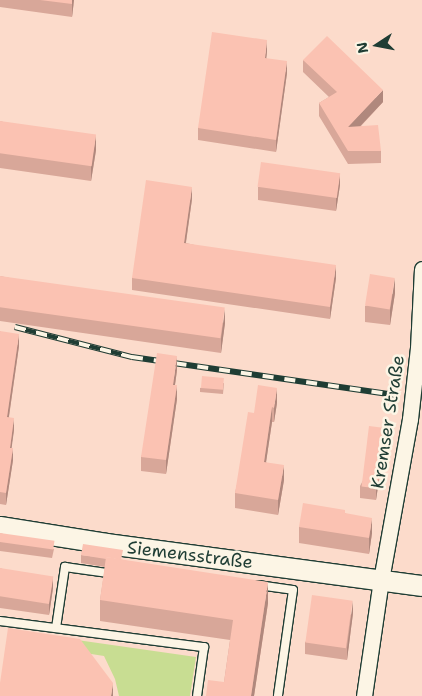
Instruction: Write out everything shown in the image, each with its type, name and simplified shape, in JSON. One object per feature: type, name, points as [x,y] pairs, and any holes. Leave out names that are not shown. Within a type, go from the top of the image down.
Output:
[{"type":"street","name":"Kremser Straße","points":[[381,580],[410,419],[418,348],[422,269]]},
{"type":"street","name":"Siemensstraße","points":[[0,527],[107,544],[422,586]]},
{"type":"street","points":[[364,696],[381,580]]},
{"type":"lane","points":[[56,628],[65,567],[123,575]]},
{"type":"lane","points":[[245,584],[293,590],[278,696]]},
{"type":"lane","points":[[0,621],[204,648],[198,696]]},
{"type":"shaded area","points":[[0,0],[422,0],[422,696],[0,696]]},
{"type":"green space","points":[[35,634],[196,657],[190,696],[119,696],[115,679],[104,656],[34,645]]},
{"type":"building","points":[[40,0],[72,0],[72,4]]},
{"type":"building","points":[[212,32],[267,40],[265,58],[287,61],[276,140],[198,128]]},
{"type":"building","points":[[327,36],[383,90],[348,127],[378,125],[381,151],[348,151],[319,103],[337,92],[303,60]]},
{"type":"building","points":[[0,121],[96,134],[92,166],[0,153]]},
{"type":"building","points":[[261,162],[340,173],[337,198],[258,187]]},
{"type":"building","points":[[146,180],[192,187],[184,243],[336,265],[330,307],[132,278]]},
{"type":"building","points":[[370,274],[395,278],[390,310],[365,306]]},
{"type":"building","points":[[0,276],[225,308],[220,338],[0,307]]},
{"type":"building","points":[[0,331],[19,334],[7,417],[14,418],[10,448],[13,448],[6,493],[0,492]]},
{"type":"building","points":[[157,353],[177,356],[173,385],[177,385],[166,460],[141,457]]},
{"type":"building","points":[[202,376],[224,378],[223,390],[201,388]]},
{"type":"building","points":[[258,385],[277,388],[274,408],[272,407],[264,462],[284,465],[278,500],[235,493],[248,412],[254,413]]},
{"type":"building","points":[[369,426],[385,428],[377,488],[362,487]]},
{"type":"building","points":[[303,503],[345,510],[345,513],[372,518],[369,538],[299,527]]},
{"type":"building","points":[[0,533],[54,541],[53,550],[0,542]]},
{"type":"building","points":[[83,544],[123,550],[121,560],[81,555]]},
{"type":"building","points":[[106,557],[268,582],[251,696],[206,696],[208,680],[224,682],[233,620],[100,600]]},
{"type":"building","points":[[0,568],[53,576],[49,604],[0,596]]},
{"type":"building","points":[[312,595],[353,601],[346,648],[305,643]]},
{"type":"building","points":[[8,628],[80,639],[113,683],[111,696],[0,696],[0,683]]},
{"type":"railway","points":[[15,327],[132,357],[395,395]]}]
